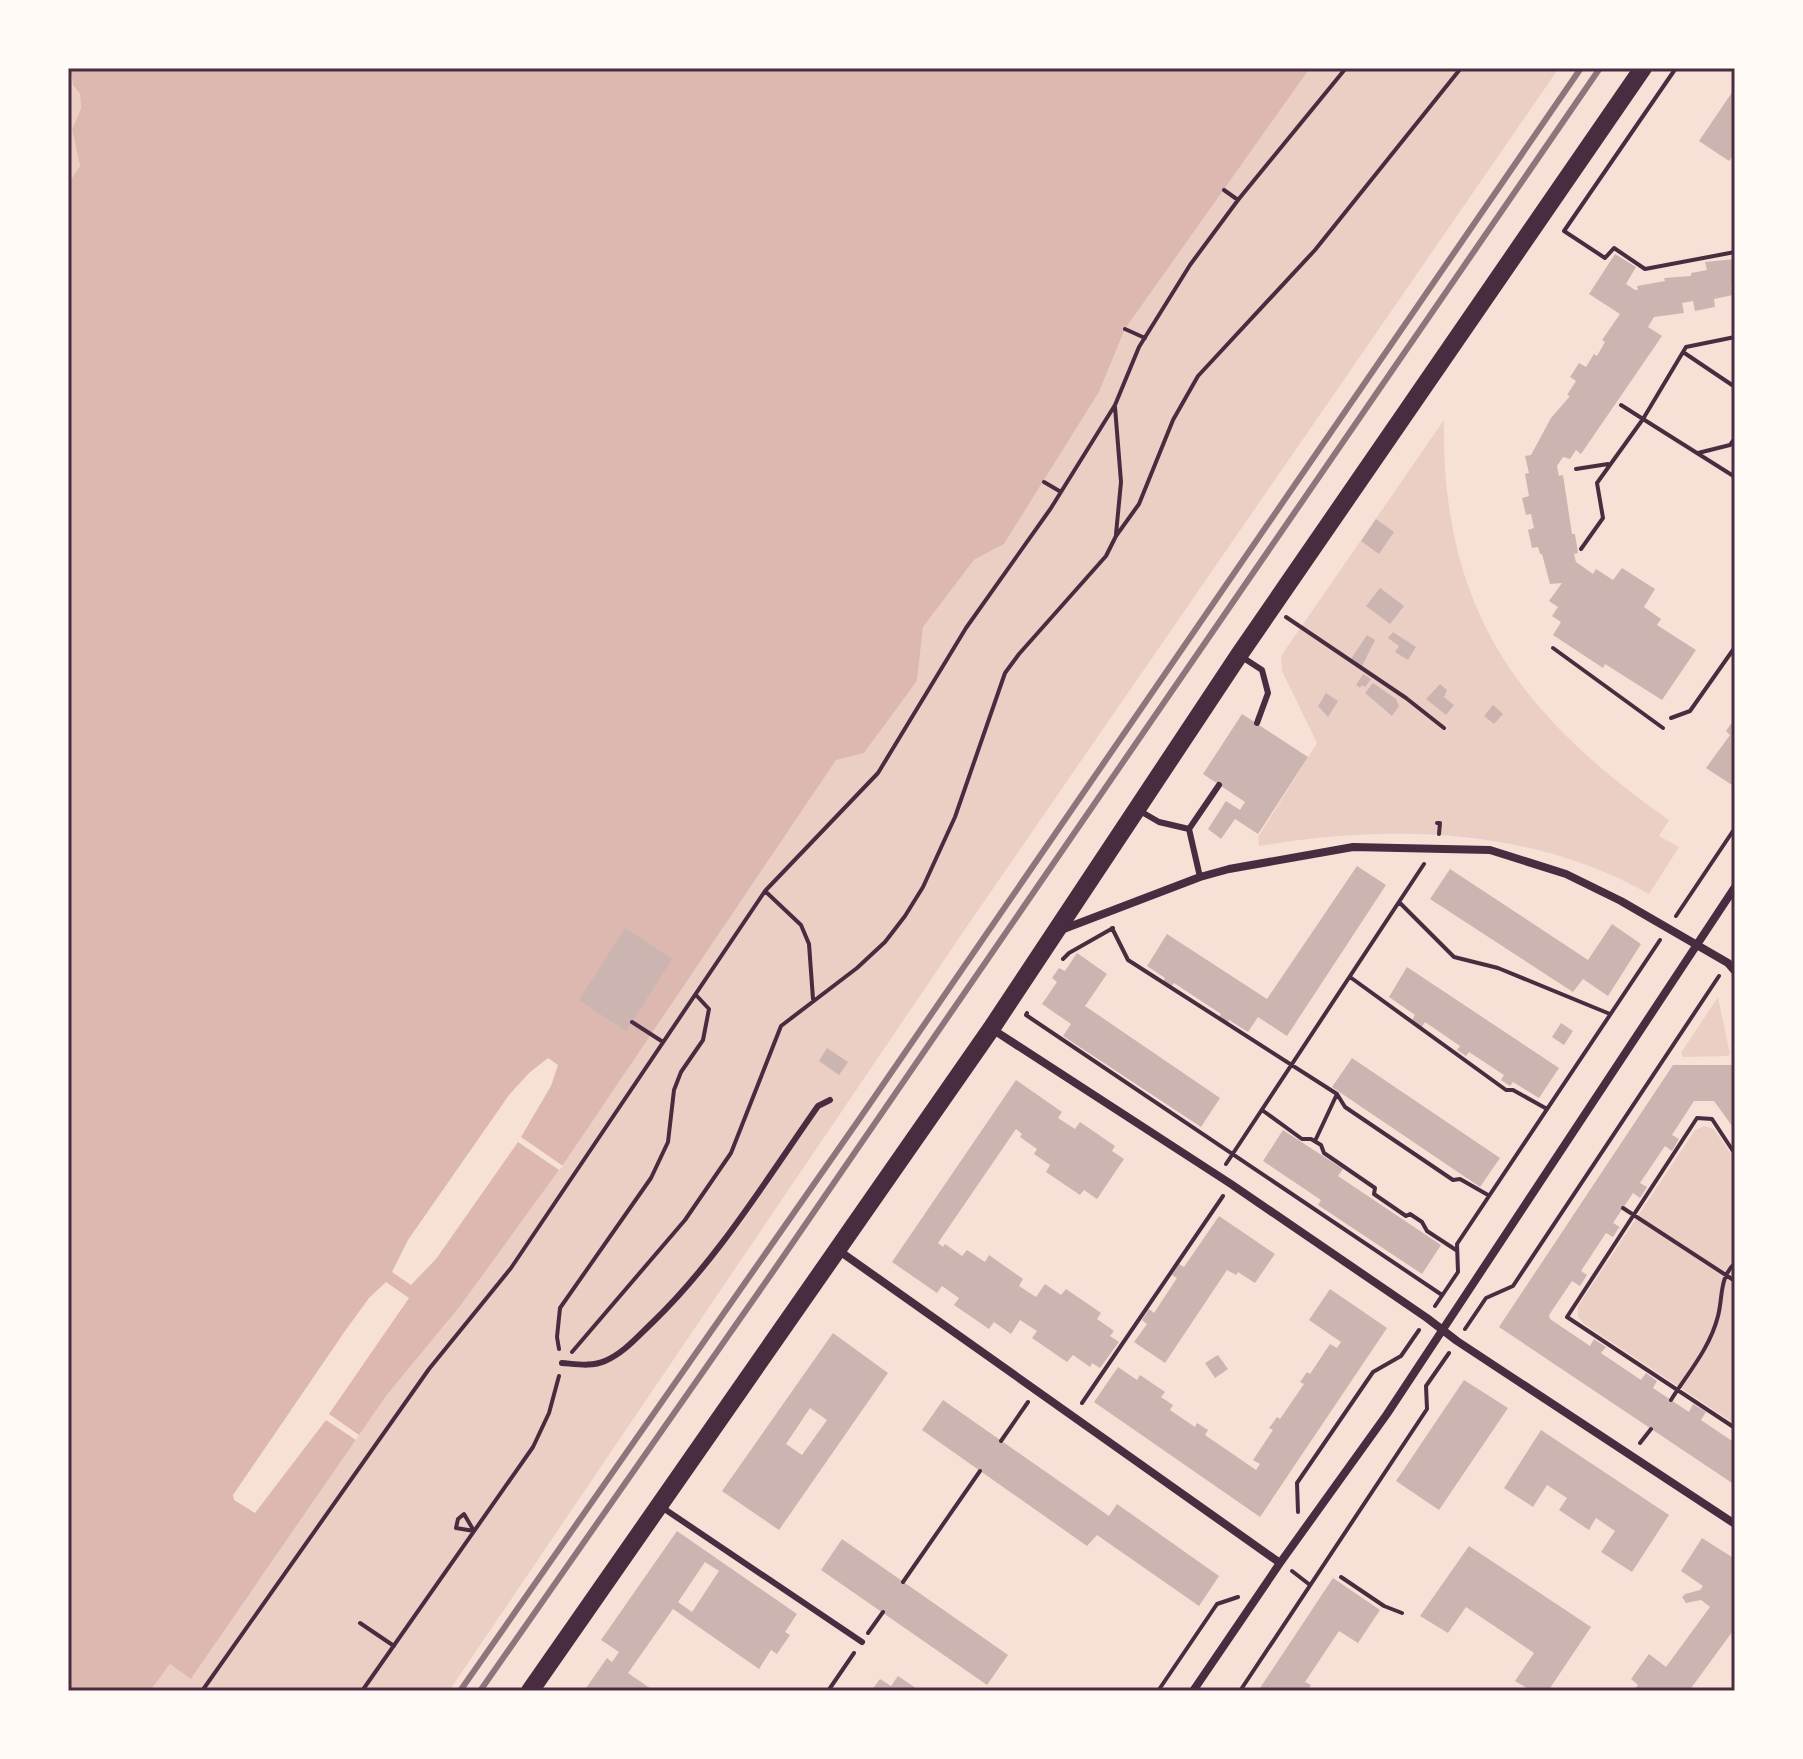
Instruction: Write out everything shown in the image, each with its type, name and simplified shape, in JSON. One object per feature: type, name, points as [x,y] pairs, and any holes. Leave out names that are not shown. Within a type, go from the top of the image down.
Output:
[{"type":"main road","points":[[530,1691],[991,1029],[1239,655],[1643,68]]},
{"type":"street","points":[[1056,931],[1229,869],[1353,847],[1490,850],[1566,874],[1668,928],[1732,967]]},
{"type":"street","points":[[1193,1691],[1387,1414],[1735,887]]},
{"type":"street","points":[[991,1029],[1231,1184],[1442,1331],[1735,1524]]},
{"type":"street","points":[[838,1250],[1280,1563]]},
{"type":"lane","points":[[1239,655],[1262,670],[1268,693],[1257,723]]},
{"type":"lane","points":[[1200,877],[1189,829],[1219,785]]},
{"type":"lane","points":[[1136,808],[1159,822],[1189,829]]},
{"type":"lane","points":[[562,1363],[582,1365],[603,1362],[625,1349],[661,1314],[708,1263],[818,1106],[830,1100]]},
{"type":"lane","points":[[660,1506],[862,1642]]},
{"type":"path","points":[[202,1691],[429,1369],[511,1268],[765,891],[878,773],[966,628],[1061,492],[1115,405],[1145,338],[1190,265],[1238,200],[1346,68]]},
{"type":"path","points":[[562,1363],[685,1220],[731,1153],[781,1026],[865,961],[905,916],[923,887],[955,817],[1005,673],[1040,629],[1091,575],[1139,504],[1173,420],[1198,376],[1315,250],[1461,68]]},
{"type":"path","points":[[1676,68],[1564,231],[1605,258],[1614,248],[1645,269],[1735,252]]},
{"type":"path","points":[[1224,190],[1238,200]]},
{"type":"path","points":[[1125,329],[1145,338]]},
{"type":"path","points":[[1581,549],[1603,518],[1597,483],[1643,419],[1686,347],[1735,337]]},
{"type":"path","points":[[1683,352],[1735,387]]},
{"type":"path","points":[[1115,405],[1121,482],[1116,536]]},
{"type":"path","points":[[1621,405],[1735,477]]},
{"type":"path","points":[[1697,453],[1732,447],[1735,438]]},
{"type":"path","points":[[1576,469],[1611,463]]},
{"type":"path","points":[[1044,482],[1061,492]]},
{"type":"path","points":[[1272,607],[1406,698],[1444,728]]},
{"type":"path","points":[[1671,718],[1690,711],[1735,647]]},
{"type":"path","points":[[1553,648],[1663,728]]},
{"type":"path","points":[[1298,1514],[1297,1483],[1373,1372],[1401,1356],[1458,1272],[1457,1244],[1735,828]]},
{"type":"path","points":[[1218,1176],[1435,848]]},
{"type":"path","points":[[1409,863],[1425,864]]},
{"type":"path","points":[[765,891],[801,925],[809,944],[813,999]]},
{"type":"path","points":[[1399,902],[1454,957],[1498,968],[1610,1014]]},
{"type":"path","points":[[1060,963],[1069,953],[1126,922]]},
{"type":"path","points":[[1112,928],[1128,960],[1337,1094],[1345,1107],[1453,1180],[1460,1179],[1489,1196]]},
{"type":"path","points":[[1240,1691],[1427,1409],[1426,1386],[1486,1298],[1513,1286],[1732,967]]},
{"type":"path","points":[[1350,977],[1506,1090],[1513,1090],[1547,1109]]},
{"type":"path","points":[[362,1691],[533,1447],[549,1413],[562,1363],[557,1337],[560,1308],[651,1178],[668,1142],[674,1090],[681,1072],[703,1040],[709,1009],[696,995]]},
{"type":"path","points":[[1032,1005],[1026,1015],[1442,1295]]},
{"type":"path","points":[[632,1022],[664,1043]]},
{"type":"path","points":[[1315,1141],[1337,1094]]},
{"type":"path","points":[[1262,1110],[1302,1139],[1321,1145],[1324,1153],[1375,1188],[1374,1194],[1406,1216],[1410,1214],[1422,1222],[1427,1231],[1457,1251]]},
{"type":"path","points":[[1735,1154],[1712,1119],[1697,1118],[1567,1317],[1735,1428]]},
{"type":"path","points":[[1583,1182],[1592,1187]]},
{"type":"path","points":[[1073,1416],[1231,1184]]},
{"type":"path","points":[[1623,1208],[1735,1281]]},
{"type":"path","points":[[1671,1400],[1714,1331],[1725,1275],[1735,1263]]},
{"type":"path","points":[[1001,1441],[1036,1391]]},
{"type":"path","points":[[903,1582],[980,1471]]},
{"type":"path","points":[[464,1514],[474,1531],[456,1528],[458,1519],[464,1514]]},
{"type":"path","points":[[1280,1563],[1311,1585]]},
{"type":"path","points":[[1341,1577],[1384,1606],[1402,1613]]},
{"type":"path","points":[[1158,1691],[1217,1604],[1241,1596]]},
{"type":"path","points":[[360,1623],[394,1646]]},
{"type":"shaded area","points":[[68,68],[73,85],[80,94],[81,110],[72,129],[80,166],[68,184]]},
{"type":"shaded area","points":[[70,68],[1310,68],[1125,329],[1099,392],[1004,544],[974,560],[923,627],[917,681],[864,753],[836,760],[567,1159],[461,1305],[386,1396],[191,1679],[170,1664],[150,1691],[68,1691],[68,184],[80,166],[72,129],[81,109],[80,94],[73,85]]},
{"type":"shaded area","points":[[1310,68],[1559,68],[972,919],[449,1691],[150,1691],[170,1664],[192,1678],[386,1396],[461,1305],[567,1159],[836,759],[864,753],[917,681],[923,627],[974,560],[1004,544],[1099,392],[1125,329]]},
{"type":"shaded area","points":[[1444,420],[1447,487],[1457,547],[1474,602],[1499,652],[1531,697],[1570,740],[1669,820],[1659,836],[1679,847],[1649,894],[1604,872],[1557,855],[1459,837],[1359,835],[1259,846],[1258,837],[1317,743],[1282,671],[1281,656]]},
{"type":"shaded area","points":[[1718,997],[1730,1054],[1683,1057],[1681,1053]]},
{"type":"shaded area","points":[[1704,1126],[1714,1129],[1735,1160],[1735,1424],[1584,1324],[1578,1317],[1578,1306],[1695,1130]]},
{"type":"pier","points":[[548,1058],[558,1065],[551,1086],[521,1137],[563,1166],[559,1170],[518,1142],[436,1259],[411,1285],[392,1272],[408,1240],[509,1095]]},
{"type":"pier","points":[[386,1282],[409,1298],[329,1414],[359,1435],[356,1440],[326,1420],[255,1513],[234,1500],[233,1495],[345,1331],[369,1298]]},
{"type":"building","points":[[1735,88],[1735,153],[1729,161],[1699,141]]},
{"type":"building","points":[[1615,254],[1636,267],[1626,284],[1635,290],[1638,290],[1637,286],[1665,281],[1664,278],[1691,276],[1691,273],[1707,270],[1705,262],[1735,259],[1735,286],[1731,287],[1733,295],[1714,299],[1715,307],[1695,311],[1693,301],[1682,303],[1684,313],[1654,317],[1648,327],[1662,336],[1581,454],[1576,450],[1570,459],[1563,457],[1557,466],[1559,476],[1563,475],[1572,534],[1575,534],[1576,562],[1593,574],[1596,569],[1613,580],[1622,568],[1655,589],[1644,607],[1661,619],[1657,625],[1696,650],[1662,700],[1605,664],[1603,668],[1553,635],[1561,622],[1552,616],[1558,607],[1549,601],[1562,583],[1550,584],[1542,554],[1538,547],[1532,548],[1528,530],[1534,528],[1531,514],[1526,515],[1522,498],[1529,496],[1525,456],[1531,455],[1551,418],[1570,396],[1567,395],[1576,381],[1570,377],[1579,363],[1586,367],[1594,354],[1597,356],[1605,342],[1602,340],[1620,314],[1589,294]]},
{"type":"building","points":[[1376,519],[1394,532],[1379,554],[1361,541]]},
{"type":"building","points":[[1380,588],[1404,606],[1390,624],[1366,606]]},
{"type":"building","points":[[1393,632],[1416,647],[1408,660],[1395,652],[1399,646],[1388,638]]},
{"type":"building","points":[[1367,635],[1375,640],[1362,666],[1351,659]]},
{"type":"building","points":[[1363,674],[1371,679],[1360,688],[1356,685]]},
{"type":"building","points":[[1373,683],[1396,699],[1399,706],[1392,716],[1365,693]]},
{"type":"building","points":[[1440,684],[1447,690],[1444,697],[1454,705],[1446,715],[1426,699]]},
{"type":"building","points":[[1326,693],[1338,701],[1328,717],[1318,706]]},
{"type":"building","points":[[1493,705],[1503,714],[1494,724],[1484,716]]},
{"type":"building","points":[[1242,714],[1308,757],[1258,834],[1235,819],[1221,839],[1208,829],[1226,801],[1240,810],[1245,802],[1203,774]]},
{"type":"building","points":[[1735,718],[1735,787],[1706,768],[1730,735],[1726,731]]},
{"type":"building","points":[[1357,866],[1386,885],[1287,1036],[1258,1017],[1248,1032],[1229,1020],[1227,1023],[1218,1018],[1221,1014],[1174,983],[1171,987],[1163,982],[1165,978],[1147,966],[1167,934],[1267,999]]},
{"type":"building","points":[[1450,869],[1588,960],[1612,924],[1641,944],[1608,996],[1583,979],[1573,992],[1430,899]]},
{"type":"building","points":[[625,928],[672,959],[626,1031],[579,1000]]},
{"type":"building","points":[[1077,953],[1107,974],[1085,1006],[1220,1098],[1201,1127],[1063,1036],[1071,1024],[1042,1004],[1057,982],[1052,978],[1059,968],[1065,971]]},
{"type":"building","points":[[1407,967],[1559,1068],[1539,1098],[1513,1082],[1510,1086],[1501,1080],[1504,1075],[1469,1052],[1466,1056],[1457,1050],[1460,1046],[1425,1022],[1422,1027],[1412,1020],[1415,1015],[1389,997]]},
{"type":"building","points":[[1561,1023],[1573,1031],[1564,1045],[1552,1037]]},
{"type":"building","points":[[827,1048],[848,1062],[839,1075],[819,1061]]},
{"type":"building","points":[[1352,1058],[1500,1158],[1480,1187],[1332,1087]]},
{"type":"building","points":[[1673,1065],[1733,1065],[1735,1130],[1714,1101],[1694,1101],[1672,1135],[1679,1139],[1672,1151],[1665,1146],[1640,1183],[1647,1187],[1640,1198],[1633,1193],[1613,1223],[1620,1227],[1613,1237],[1606,1233],[1581,1271],[1587,1275],[1580,1286],[1572,1281],[1549,1315],[1550,1319],[1590,1346],[1594,1339],[1606,1347],[1601,1353],[1641,1380],[1646,1373],[1657,1381],[1653,1388],[1689,1412],[1693,1404],[1706,1412],[1701,1420],[1735,1443],[1735,1485],[1499,1327]]},
{"type":"building","points":[[1016,1080],[1062,1112],[1058,1118],[1075,1129],[1080,1122],[1115,1146],[1112,1151],[1124,1159],[1097,1199],[1084,1190],[1080,1195],[1046,1172],[1050,1165],[1034,1154],[1037,1149],[1020,1137],[1022,1134],[1016,1129],[938,1243],[943,1247],[945,1244],[962,1256],[967,1250],[985,1262],[989,1255],[1023,1279],[1019,1286],[1036,1297],[1045,1284],[1061,1295],[1066,1289],[1101,1313],[1097,1319],[1114,1331],[1110,1336],[1119,1342],[1100,1368],[1092,1363],[1090,1367],[1073,1355],[1067,1362],[1032,1338],[1037,1331],[1020,1320],[1011,1334],[994,1322],[989,1329],[954,1305],[959,1298],[942,1286],[937,1293],[892,1262]]},
{"type":"building","points":[[1283,1130],[1343,1169],[1338,1176],[1441,1245],[1422,1274],[1318,1205],[1321,1200],[1263,1161]]},
{"type":"building","points":[[1219,1216],[1275,1254],[1255,1283],[1238,1272],[1236,1275],[1227,1270],[1165,1363],[1134,1342],[1147,1324],[1142,1320],[1149,1309],[1154,1313],[1177,1278],[1172,1275],[1179,1264],[1184,1267]]},
{"type":"building","points":[[1330,1289],[1387,1328],[1260,1517],[1094,1402],[1118,1367],[1137,1380],[1140,1375],[1165,1392],[1161,1397],[1173,1405],[1170,1410],[1195,1427],[1197,1423],[1208,1430],[1205,1435],[1256,1470],[1260,1464],[1253,1460],[1273,1430],[1269,1428],[1277,1417],[1280,1419],[1304,1384],[1300,1382],[1307,1372],[1310,1374],[1330,1344],[1337,1348],[1341,1342],[1309,1320]]},
{"type":"building","points":[[833,1333],[888,1373],[779,1530],[722,1491]],"holes":[[[810,1408],[827,1420],[802,1455],[786,1444]]]},
{"type":"building","points":[[1218,1355],[1228,1369],[1215,1378],[1205,1363]]},
{"type":"building","points":[[1464,1380],[1508,1408],[1439,1510],[1396,1481]]},
{"type":"building","points":[[943,1400],[1109,1516],[1117,1504],[1219,1576],[1199,1606],[1097,1535],[1087,1546],[922,1430]]},
{"type":"building","points":[[1541,1430],[1669,1515],[1632,1572],[1601,1552],[1615,1531],[1596,1518],[1589,1530],[1559,1510],[1567,1498],[1547,1485],[1533,1507],[1504,1488]]},
{"type":"building","points":[[677,1531],[797,1614],[785,1632],[790,1635],[777,1654],[771,1650],[759,1669],[673,1609],[628,1673],[654,1691],[584,1691],[607,1658],[612,1662],[619,1652],[601,1640]],"holes":[[[705,1562],[719,1571],[692,1612],[678,1602]]]},
{"type":"building","points":[[1702,1538],[1735,1559],[1735,1628],[1689,1691],[1633,1691],[1638,1685],[1631,1679],[1649,1654],[1666,1667],[1710,1607],[1701,1600],[1686,1603],[1682,1597],[1703,1586],[1681,1571]]},
{"type":"building","points":[[842,1539],[1008,1655],[987,1685],[821,1570]]},
{"type":"building","points":[[1469,1546],[1591,1627],[1548,1691],[1532,1691],[1515,1681],[1534,1653],[1466,1607],[1448,1633],[1420,1616]]},
{"type":"building","points":[[1333,1578],[1380,1610],[1358,1643],[1339,1631],[1305,1682],[1311,1685],[1307,1691],[1258,1691]]},
{"type":"building","points":[[898,1676],[920,1691],[871,1691],[880,1679],[891,1686]]},
{"type":"railway","points":[[460,1691],[858,1121],[1581,68]]},
{"type":"railway","points":[[480,1691],[772,1273],[1600,68]]}]
